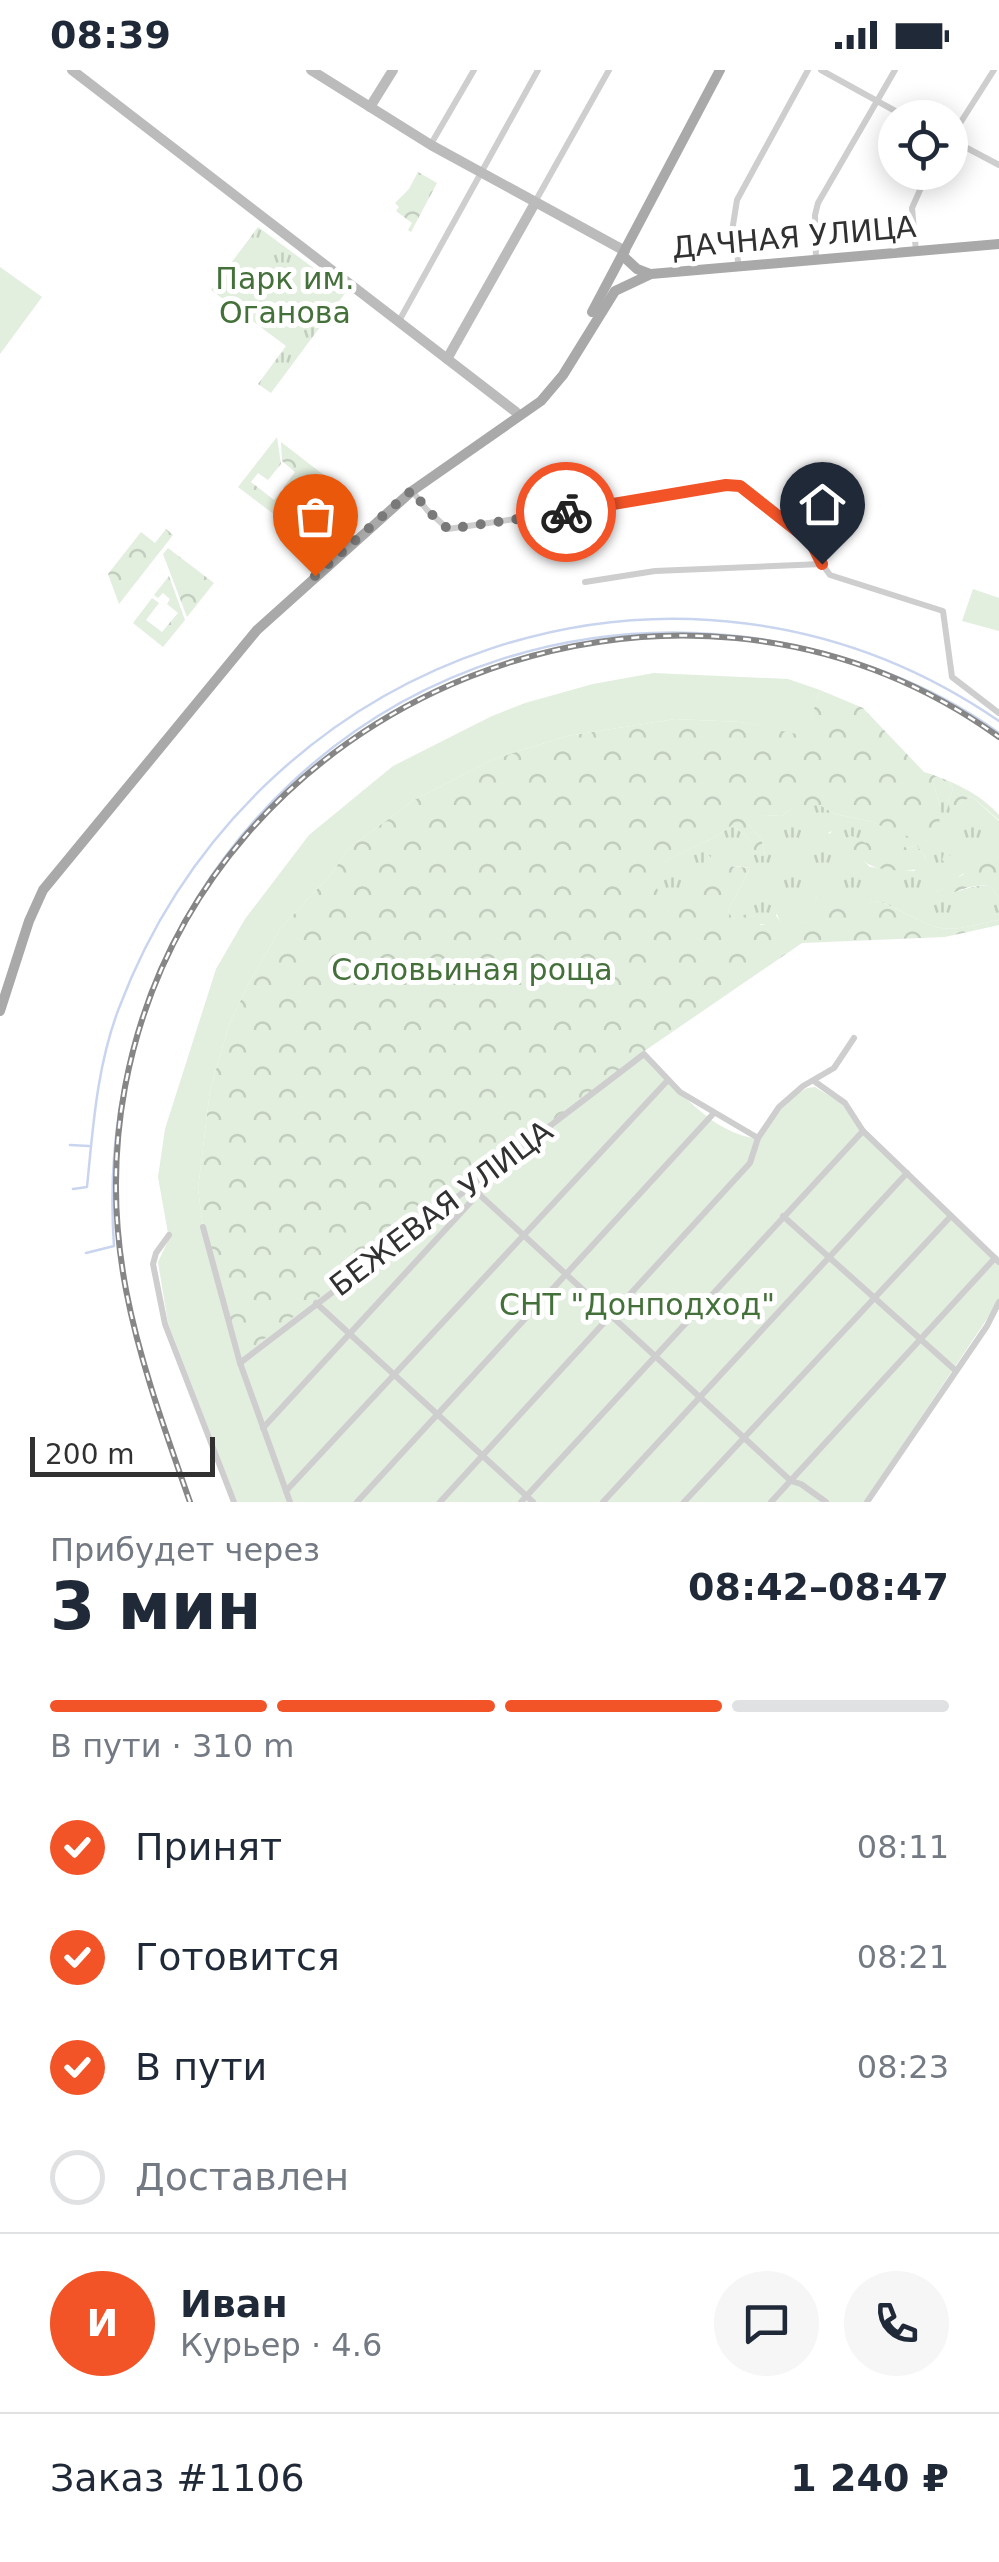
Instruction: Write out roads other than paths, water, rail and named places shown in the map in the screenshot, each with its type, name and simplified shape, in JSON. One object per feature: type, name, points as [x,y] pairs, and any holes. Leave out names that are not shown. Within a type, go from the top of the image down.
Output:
[{"type":"main road","points":[[0,990],[25,912],[38,886],[190,702],[257,630],[410,488],[518,414],[557,371],[720,70]]},
{"type":"main road","name":"ДАЧНАЯ УЛИЦА","points":[[518,414],[552,389],[604,305],[615,290],[628,282],[651,274],[999,244]]},
{"type":"main road","points":[[624,253],[637,269],[651,274]]},
{"type":"main road","points":[[0,1011],[29,921],[44,890],[190,702]]},
{"type":"street","points":[[72,70],[518,414]]},
{"type":"street","points":[[310,70],[326,74],[370,108],[430,145],[624,253]]},
{"type":"street","points":[[370,108],[393,70]]},
{"type":"street","points":[[430,145],[474,70]]},
{"type":"street","points":[[399,322],[538,70]]},
{"type":"street","points":[[447,358],[609,70]]},
{"type":"street","points":[[739,268],[732,225],[737,200],[808,70]]},
{"type":"street","points":[[820,70],[876,101]]},
{"type":"street","points":[[816,260],[818,203],[895,70]]},
{"type":"street","points":[[968,111],[994,70]]},
{"type":"street","points":[[968,149],[999,166]]},
{"type":"street","points":[[916,252],[912,208],[920,190]]},
{"type":"street","points":[[543,472],[552,514]]},
{"type":"street","points":[[410,488],[448,529],[726,485],[744,489],[811,542],[830,575],[943,610],[952,677],[999,713]]},
{"type":"street","points":[[585,582],[655,571],[822,564]]},
{"type":"street","points":[[440,1502],[750,1163],[758,1138],[779,1107],[834,1068],[854,1038]]},
{"type":"street","name":"БЕЖЕВАЯ УЛИЦА","points":[[240,1363],[644,1054],[668,1080]]},
{"type":"street","points":[[286,1491],[668,1080],[714,1114],[758,1138]]},
{"type":"street","points":[[771,1502],[997,1260],[863,1131],[845,1103],[814,1081]]},
{"type":"street","points":[[357,1502],[714,1114]]},
{"type":"street","points":[[316,1303],[527,1500],[863,1131]]},
{"type":"street","points":[[603,1502],[907,1174]]},
{"type":"street","points":[[470,1186],[791,1481],[819,1500]]},
{"type":"street","points":[[262,1428],[479,1193]]},
{"type":"street","points":[[783,1216],[956,1370]]},
{"type":"street","points":[[684,1502],[951,1216]]},
{"type":"street","points":[[204,1226],[240,1363],[290,1502]]},
{"type":"street","points":[[169,1235],[152,1264],[165,1324],[234,1502]]},
{"type":"street","points":[[868,1502],[999,1302]]},
{"type":"waterway","points":[[73,1189],[87,1187],[101,1074],[119,1008],[182,884],[268,782],[372,703],[490,649],[616,622],[746,623],[875,656],[999,721]]},
{"type":"waterway","points":[[86,1253],[114,1246],[119,1112],[153,988],[211,878],[290,784],[388,710],[501,659],[627,634],[761,639],[824,652],[886,672],[945,699],[999,733]]},
{"type":"waterway","points":[[70,1145],[89,1146]]},
{"type":"railway","points":[[190,1502],[155,1399],[128,1299],[116,1198],[117,1144],[125,1087],[171,950],[247,834],[349,742],[468,677],[600,642],[736,638],[871,669],[999,737]]},
{"type":"park label","name":"Парк им. Оганова","points":[[285,295]]},
{"type":"park label","name":"Соловьиная роща","points":[[472,969]]},
{"type":"park label","name":"СНТ \"Донподход\"","points":[[637,1304]]}]
